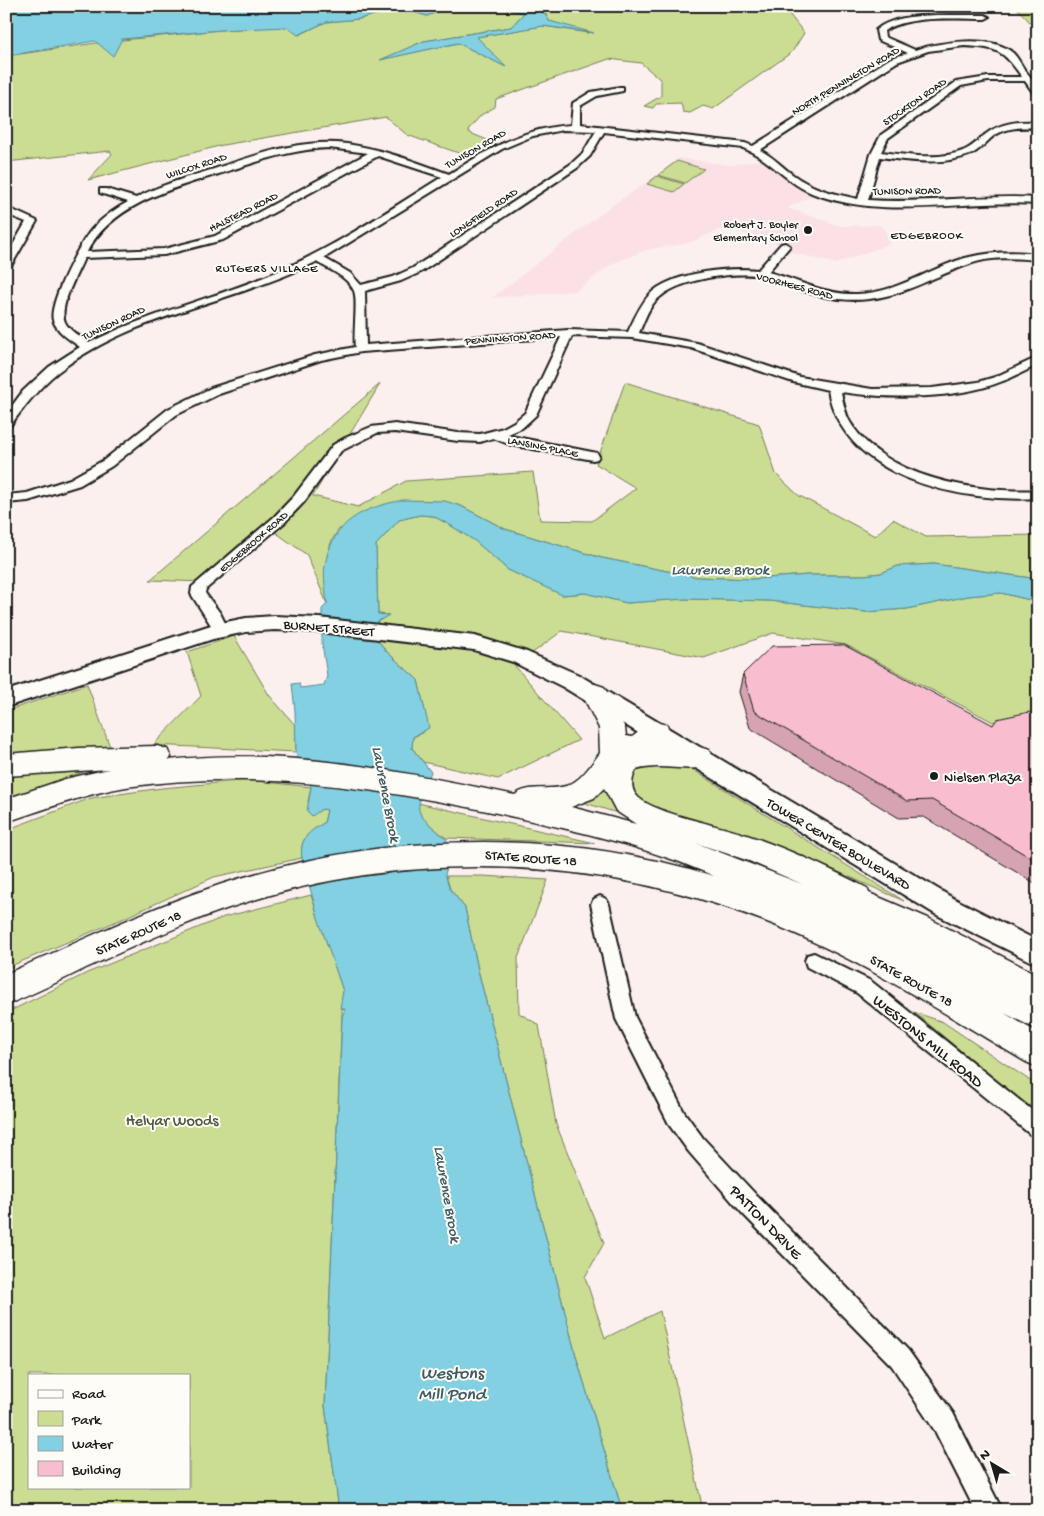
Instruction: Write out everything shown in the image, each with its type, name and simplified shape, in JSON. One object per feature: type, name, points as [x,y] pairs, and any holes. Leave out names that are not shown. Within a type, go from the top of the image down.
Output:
[{"type":"highway","points":[[594,694],[612,728],[621,758],[618,788],[623,799],[636,810],[785,861],[818,876],[881,911],[1038,991]]},
{"type":"highway","points":[[498,802],[554,799],[576,794],[591,784],[621,758],[650,728]]},
{"type":"highway","points":[[621,758],[655,754],[699,758]]},
{"type":"highway","points":[[6,765],[79,759],[164,756],[255,767]]},
{"type":"highway","name":"STATE ROUTE 18","points":[[6,811],[68,789],[125,776],[173,769],[255,767],[308,770],[360,777],[498,802],[670,845],[735,872],[782,888],[844,915],[1038,1015]]},
{"type":"highway","points":[[670,845],[741,860],[817,886],[881,911]]},
{"type":"highway","name":"STATE ROUTE 18","points":[[6,990],[152,924],[230,894],[310,872],[369,862],[428,856],[494,854],[550,857],[623,867],[697,885],[748,901],[799,922],[851,947],[1038,1050]]},
{"type":"street","points":[[912,52],[887,42],[879,34],[880,30],[888,24],[920,19],[985,17]]},
{"type":"street","name":"NORTH PENNINGTON ROAD","points":[[754,149],[894,60],[912,52],[942,46],[983,45],[1006,52],[1038,93]]},
{"type":"street","name":"STOCKTON ROAD","points":[[862,203],[876,154],[884,137],[959,84],[988,79],[1028,79]]},
{"type":"street","points":[[577,127],[575,123],[576,105],[594,94],[620,89]]},
{"type":"street","points":[[876,154],[913,158],[949,157],[969,151],[1000,129],[1014,125],[1038,125]]},
{"type":"street","name":"TUNISON ROAD","points":[[6,422],[18,404],[33,388],[66,361],[88,347],[144,320],[254,285],[317,258],[513,140],[540,132],[577,127],[737,144],[754,149],[791,178],[810,189],[832,197],[862,203],[909,205],[1003,199],[1038,201]]},
{"type":"street","name":"LONGFIELD ROAD","points":[[359,289],[398,279],[417,270],[574,166],[587,154],[601,129]]},
{"type":"street","name":"WILCOX ROAD","points":[[88,347],[63,329],[57,317],[59,301],[86,242],[97,229],[134,201],[173,185],[295,148],[347,146],[376,153],[450,177]]},
{"type":"street","name":"HALSTEAD ROAD","points":[[81,255],[164,252],[219,238],[376,153]]},
{"type":"street","points":[[103,191],[134,201]]},
{"type":"street","points":[[6,210],[32,221],[6,266]]},
{"type":"street","points":[[761,273],[784,246]]},
{"type":"street","name":"VOORHEES ROAD","points":[[632,335],[646,305],[661,290],[670,285],[710,275],[761,273],[821,294],[871,297],[890,293],[979,258],[1006,254],[1038,257]]},
{"type":"street","points":[[317,258],[346,274],[359,289],[361,297],[359,334],[361,349]]},
{"type":"street","name":"PENNINGTON ROAD","points":[[6,499],[28,496],[75,482],[108,464],[172,412],[216,391],[319,357],[361,349],[568,333],[632,335],[692,345],[734,358],[771,373],[834,388],[872,393],[932,392],[979,385],[999,379],[1038,360]]},
{"type":"street","name":"EDGEBROOK ROAD","points":[[221,629],[215,617],[198,594],[199,587],[279,520],[299,500],[337,448],[375,430],[396,428],[458,437],[480,438],[507,431],[530,415],[568,333]]},
{"type":"street","points":[[834,388],[838,410],[852,433],[876,455],[890,463],[932,482],[964,490],[1006,496],[1038,494]]},
{"type":"street","name":"LANSING PLACE","points":[[495,435],[511,441],[593,456]]},
{"type":"street","name":"BURNET STREET","points":[[6,699],[221,629],[259,624],[319,624],[461,641],[490,648],[537,664],[594,694],[650,728]]},
{"type":"street","name":"TOWER CENTER BOULEVARD","points":[[650,728],[944,906],[1038,954]]},
{"type":"street","name":"PATTON DRIVE","points":[[600,904],[626,1019],[677,1119],[696,1145],[750,1205],[900,1358],[944,1422],[989,1510]]},
{"type":"street","name":"WESTONS MILL ROAD","points":[[814,961],[864,987],[1038,1128]]},
{"type":"shaded area","name":"Robert J. Boyler Elementary School","points":[[679,158],[731,165],[764,159],[790,181],[815,194],[788,208],[840,226],[880,225],[886,232],[889,244],[836,264],[786,251],[789,247],[724,228],[689,243],[647,250],[612,264],[576,291],[492,298],[612,205]]},
{"type":"green space","points":[[453,6],[496,6],[524,13],[511,27],[424,41],[383,59],[458,43],[504,66],[476,37],[543,26],[588,33],[549,21],[546,14],[535,6],[783,6],[804,33],[792,52],[713,109],[703,106],[690,113],[683,112],[681,103],[656,104],[653,108],[644,106],[661,96],[661,80],[641,63],[609,59],[496,99],[495,107],[481,115],[468,130],[470,133],[497,144],[473,158],[407,135],[386,117],[223,145],[88,180],[112,154],[110,151],[6,162],[6,56],[103,42],[220,30],[288,26],[299,35],[326,22],[359,19],[389,11],[410,11],[427,16]]},
{"type":"green space","points":[[1015,6],[1038,6],[1038,31]]},
{"type":"green space","points":[[677,161],[704,169],[685,183],[658,175]]},
{"type":"green space","points":[[657,176],[684,184],[674,192],[647,184]]},
{"type":"green space","points":[[625,382],[759,424],[776,474],[798,495],[875,536],[893,519],[926,537],[1038,535],[1038,579],[934,564],[898,566],[881,573],[864,575],[808,575],[753,579],[697,577],[602,558],[505,529],[461,506],[339,529],[327,556],[325,574],[327,604],[307,555],[264,524],[203,582],[150,580],[380,384],[313,496],[358,507],[406,481],[533,472],[540,520],[592,521],[636,488],[596,464]]},
{"type":"green space","points":[[420,515],[433,516],[450,525],[475,541],[508,570],[563,595],[585,593],[627,603],[685,599],[769,601],[866,612],[907,609],[968,596],[1001,593],[1038,602],[1038,721],[1024,714],[993,722],[846,645],[773,633],[704,658],[562,631],[515,666],[579,740],[498,779],[423,762],[412,748],[413,737],[422,733],[424,707],[418,680],[387,652],[376,638],[377,622],[388,615],[378,614],[376,545],[399,520]]},
{"type":"green space","points":[[234,636],[269,695],[296,726],[296,752],[153,745],[201,696],[187,652]]},
{"type":"green space","points":[[87,684],[110,747],[6,755],[6,711]]},
{"type":"green space","points":[[661,764],[692,769],[904,901],[793,852],[644,805],[628,786],[638,768]]},
{"type":"green space","points":[[94,768],[6,800],[6,772]]},
{"type":"green space","points":[[606,778],[627,816],[585,803],[585,799]]},
{"type":"green space","points":[[248,780],[311,787],[308,802],[319,811],[322,809],[327,810],[324,823],[306,837],[301,851],[302,858],[214,877],[122,919],[6,968],[6,830],[91,798],[162,788]]},
{"type":"green space","points":[[418,803],[595,843],[446,838],[425,821],[418,811]]},
{"type":"green space","points":[[446,876],[548,880],[518,958],[519,1013],[539,1025],[556,1124],[604,1243],[585,1277],[605,1338],[660,1311],[703,1510],[622,1510],[576,1356],[479,974],[465,908],[450,889]]},
{"type":"green space","name":"Helyar Woods","points":[[311,895],[343,991],[325,1406],[339,1510],[6,1510],[6,1013],[87,973],[224,917]]},
{"type":"green space","points":[[914,1012],[943,1022],[1038,1086],[1038,1115]]},
{"type":"water","points":[[519,5],[533,7],[545,14],[549,21],[594,33],[543,26],[477,37],[506,67],[458,43],[380,60],[424,41],[511,27],[524,13],[496,6]]},
{"type":"water","points":[[6,6],[453,6],[427,16],[410,11],[389,11],[359,19],[326,22],[298,35],[287,27],[220,30],[122,39],[113,56],[95,41],[6,56]]},
{"type":"water","name":"Westons Mill Pond","points":[[403,500],[445,501],[461,506],[505,529],[602,558],[697,577],[753,579],[808,575],[864,575],[881,573],[898,566],[934,564],[1038,579],[1038,602],[1001,593],[968,596],[907,609],[866,612],[769,601],[685,599],[627,603],[585,593],[562,595],[508,570],[475,541],[433,516],[420,515],[399,520],[376,545],[378,614],[389,615],[377,622],[376,638],[387,652],[418,680],[429,728],[413,737],[412,748],[431,772],[420,799],[420,813],[450,843],[451,855],[445,874],[450,889],[465,908],[479,974],[576,1356],[622,1510],[339,1510],[325,1406],[342,1017],[345,1009],[340,1008],[343,991],[318,918],[302,858],[301,851],[306,836],[324,823],[327,810],[322,809],[312,816],[307,811],[311,787],[309,779],[299,764],[296,752],[292,684],[299,683],[300,688],[324,685],[327,676],[322,643],[322,609],[327,604],[324,579],[325,565],[335,537],[342,527],[362,512]]},
{"type":"building","name":"Nielsen Plaza","points":[[844,645],[993,725],[997,719],[1029,712],[1038,717],[1038,862],[932,800],[907,801],[754,711],[743,674],[772,646]]},
{"type":"place","name":"Robert J. Boyler Elementary School","points":[[808,230]]},
{"type":"place","name":"Nielsen Plaza","points":[[934,776]]},
{"type":"district","name":"EDGEBROOK","points":[[927,235]]},
{"type":"district","name":"RUTGERS VILLAGE","points":[[267,268]]},
{"type":"water label","name":"Lawrence Brook","points":[[720,569]]},
{"type":"water label","name":"Lawrence Brook","points":[[387,794]]},
{"type":"water label","name":"Lawrence Brook","points":[[448,1194]]}]
